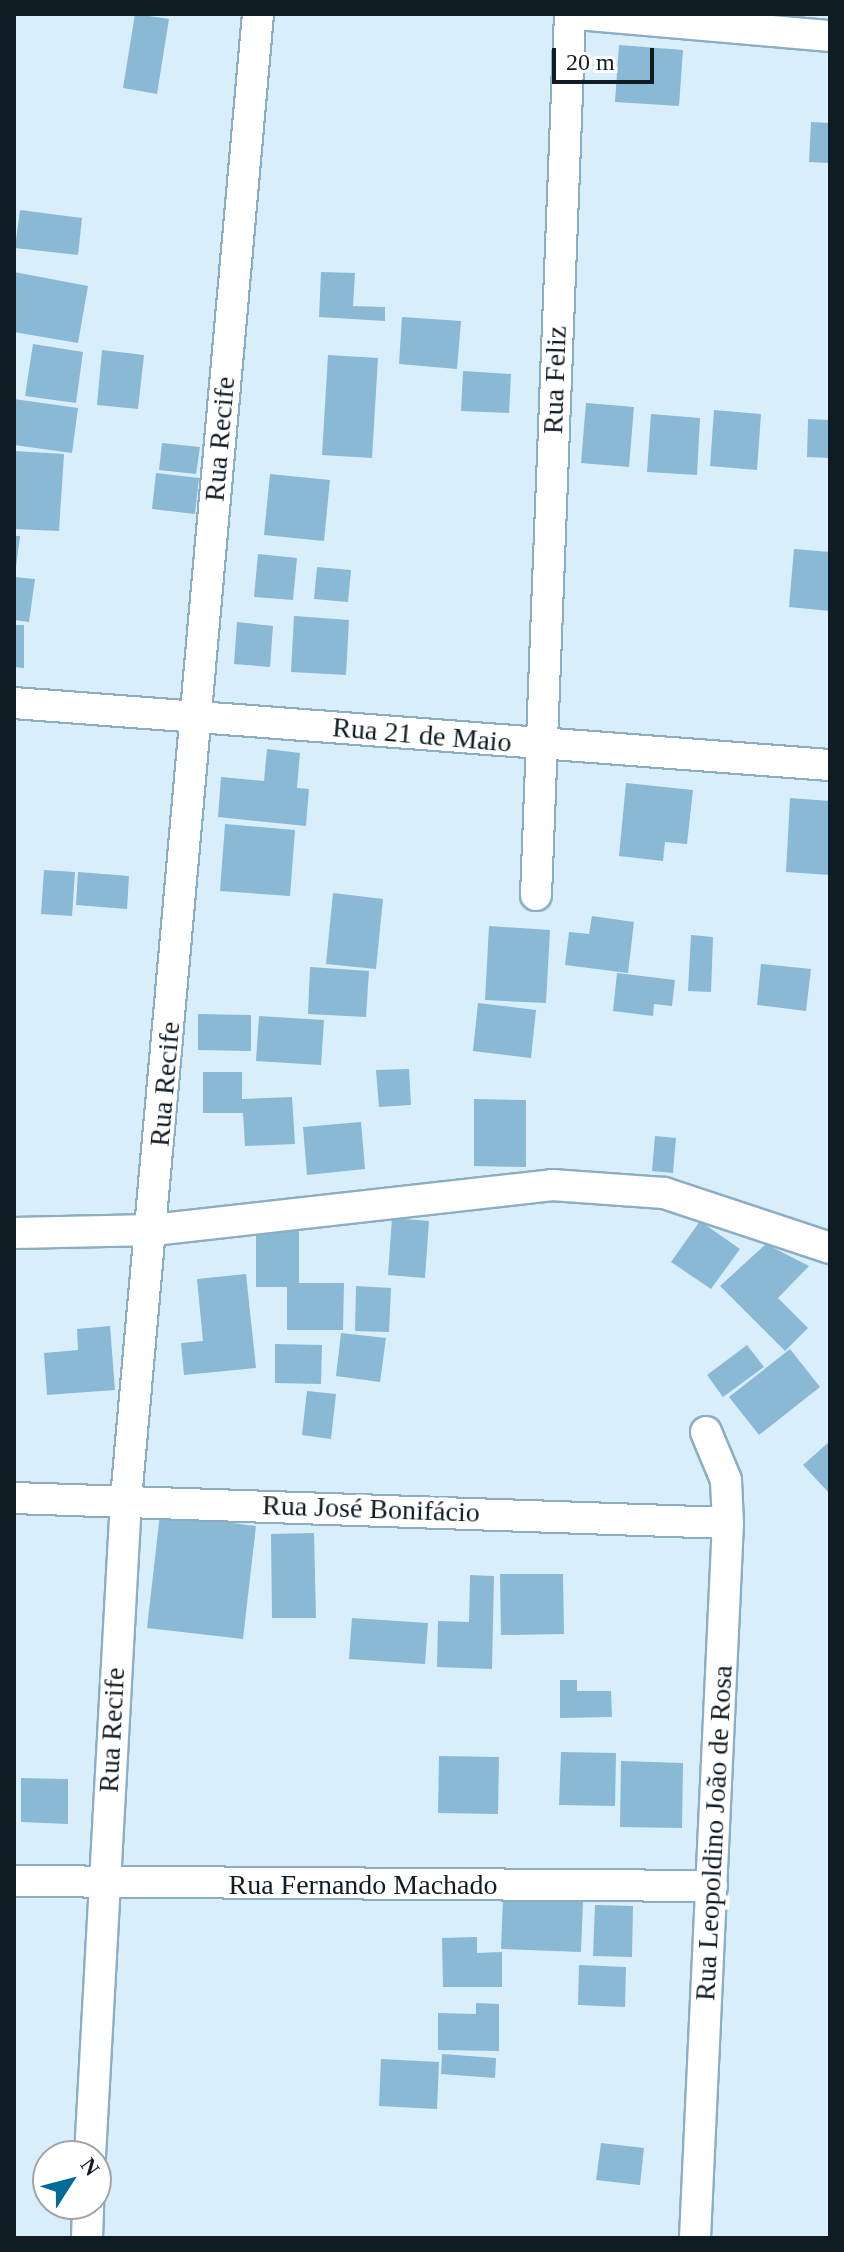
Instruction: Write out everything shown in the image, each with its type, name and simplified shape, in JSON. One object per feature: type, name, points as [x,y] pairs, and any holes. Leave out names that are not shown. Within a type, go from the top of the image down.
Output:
[{"type":"street","name":"Rua Recife","points":[[91,2140],[126,1499],[153,1230],[258,14]]},
{"type":"street","name":"Rua Feliz","points":[[536,895],[570,14]]},
{"type":"street","points":[[578,14],[830,36]]},
{"type":"street","name":"Rua 21 de Maio","points":[[14,703],[196,715],[540,746],[830,765]]},
{"type":"street","points":[[14,1233],[153,1230],[552,1185],[664,1193],[830,1248]]},
{"type":"street","name":"Rua Leopoldino João de Rosa","points":[[695,2238],[728,1523],[726,1480],[706,1432]]},
{"type":"street","name":"Rua José Bonifácio","points":[[14,1498],[126,1499],[728,1523]]},
{"type":"street","name":"Rua Fernando Machado","points":[[14,1881],[103,1885],[712,1886]]},
{"type":"building","points":[[135,14],[169,19],[157,94],[123,88]]},
{"type":"building","points":[[619,45],[683,50],[679,106],[615,102]]},
{"type":"building","points":[[811,122],[830,123],[830,163],[809,162]]},
{"type":"building","points":[[20,210],[82,218],[78,255],[15,248]]},
{"type":"building","points":[[14,272],[88,286],[78,343],[14,332]]},
{"type":"building","points":[[321,272],[355,273],[353,306],[385,307],[385,321],[319,317]]},
{"type":"building","points":[[402,317],[461,321],[457,369],[399,364]]},
{"type":"building","points":[[33,344],[83,352],[76,403],[25,396]]},
{"type":"building","points":[[102,350],[144,355],[138,409],[97,405]]},
{"type":"building","points":[[328,355],[378,358],[372,458],[322,455]]},
{"type":"building","points":[[463,371],[511,374],[509,413],[461,411]]},
{"type":"building","points":[[14,399],[78,408],[72,453],[14,445]]},
{"type":"building","points":[[586,403],[634,407],[629,467],[581,463]]},
{"type":"building","points":[[714,410],[761,414],[757,470],[710,466]]},
{"type":"building","points":[[651,414],[700,418],[697,475],[647,472]]},
{"type":"building","points":[[808,419],[830,420],[830,458],[807,457]]},
{"type":"building","points":[[162,443],[200,447],[196,474],[159,470]]},
{"type":"building","points":[[14,451],[64,454],[59,531],[14,529]]},
{"type":"building","points":[[156,473],[199,478],[195,514],[152,509]]},
{"type":"building","points":[[270,474],[330,480],[324,541],[264,535]]},
{"type":"building","points":[[14,536],[20,536],[16,567],[14,567]]},
{"type":"building","points":[[794,549],[830,552],[830,611],[789,607]]},
{"type":"building","points":[[258,554],[297,558],[293,600],[254,597]]},
{"type":"building","points":[[317,567],[351,570],[348,602],[314,599]]},
{"type":"building","points":[[14,577],[35,579],[29,622],[14,620]]},
{"type":"building","points":[[294,616],[349,620],[346,675],[291,672]]},
{"type":"building","points":[[237,622],[273,626],[270,667],[234,664]]},
{"type":"building","points":[[14,625],[24,625],[24,668],[14,667]]},
{"type":"building","points":[[267,749],[300,753],[297,788],[309,789],[306,826],[218,817],[221,777],[264,781]]},
{"type":"building","points":[[626,783],[693,790],[687,844],[665,842],[663,861],[619,856]]},
{"type":"building","points":[[790,798],[830,801],[830,875],[786,872]]},
{"type":"building","points":[[225,824],[295,830],[290,896],[220,891]]},
{"type":"building","points":[[44,870],[75,872],[72,916],[41,914]]},
{"type":"building","points":[[78,872],[129,876],[127,909],[76,905]]},
{"type":"building","points":[[333,893],[383,899],[376,969],[326,964]]},
{"type":"building","points":[[592,916],[634,922],[628,973],[565,965],[569,932],[589,934]]},
{"type":"building","points":[[489,926],[550,930],[546,1003],[485,1000]]},
{"type":"building","points":[[691,935],[713,937],[711,992],[688,991]]},
{"type":"building","points":[[761,964],[811,969],[806,1011],[757,1005]]},
{"type":"building","points":[[310,967],[369,971],[366,1017],[308,1014]]},
{"type":"building","points":[[617,973],[675,980],[672,1006],[654,1004],[653,1016],[613,1011]]},
{"type":"building","points":[[478,1003],[536,1010],[531,1058],[473,1051]]},
{"type":"building","points":[[198,1014],[251,1015],[251,1051],[198,1050]]},
{"type":"building","points":[[259,1016],[324,1020],[321,1065],[256,1061]]},
{"type":"building","points":[[409,1069],[411,1105],[379,1107],[376,1070]]},
{"type":"building","points":[[203,1072],[242,1072],[242,1099],[292,1097],[295,1144],[245,1146],[243,1113],[203,1113]]},
{"type":"building","points":[[474,1099],[526,1100],[526,1167],[474,1166]]},
{"type":"building","points":[[361,1122],[365,1169],[307,1175],[303,1127]]},
{"type":"building","points":[[655,1136],[676,1138],[673,1173],[652,1171]]},
{"type":"building","points":[[392,1218],[429,1221],[425,1278],[388,1275]]},
{"type":"building","points":[[700,1221],[740,1249],[711,1289],[671,1262]]},
{"type":"building","points":[[256,1226],[299,1226],[299,1283],[344,1283],[343,1330],[287,1330],[287,1287],[256,1287]]},
{"type":"building","points":[[766,1244],[809,1266],[778,1298],[808,1328],[785,1351],[720,1286]]},
{"type":"building","points":[[246,1274],[256,1368],[184,1375],[181,1343],[203,1341],[197,1279]]},
{"type":"building","points":[[356,1286],[391,1288],[389,1332],[355,1331]]},
{"type":"building","points":[[110,1326],[115,1390],[47,1395],[44,1353],[78,1350],[77,1329]]},
{"type":"building","points":[[341,1333],[386,1338],[380,1382],[336,1376]]},
{"type":"building","points":[[275,1344],[322,1345],[321,1384],[275,1383]]},
{"type":"building","points":[[747,1345],[764,1367],[723,1397],[707,1375]]},
{"type":"building","points":[[790,1349],[820,1387],[759,1435],[729,1397]]},
{"type":"building","points":[[307,1391],[336,1394],[331,1439],[302,1435]]},
{"type":"building","points":[[830,1441],[830,1494],[803,1465]]},
{"type":"building","points":[[160,1514],[256,1526],[243,1639],[147,1628]]},
{"type":"building","points":[[314,1533],[316,1618],[272,1618],[271,1534]]},
{"type":"building","points":[[500,1574],[563,1574],[564,1634],[501,1635]]},
{"type":"building","points":[[470,1575],[494,1576],[492,1669],[437,1667],[438,1621],[469,1622]]},
{"type":"building","points":[[352,1618],[428,1623],[425,1664],[349,1659]]},
{"type":"building","points":[[560,1680],[577,1680],[577,1691],[611,1691],[612,1717],[560,1718]]},
{"type":"building","points":[[561,1752],[616,1753],[615,1806],[559,1805]]},
{"type":"building","points":[[439,1756],[499,1757],[498,1814],[438,1813]]},
{"type":"building","points":[[621,1761],[683,1763],[682,1828],[620,1827]]},
{"type":"building","points":[[21,1778],[68,1779],[68,1824],[21,1822]]},
{"type":"building","points":[[503,1898],[583,1901],[581,1952],[501,1949]]},
{"type":"building","points":[[595,1905],[633,1906],[632,1957],[593,1956]]},
{"type":"building","points":[[477,1937],[477,1953],[502,1952],[502,1987],[443,1987],[442,1938]]},
{"type":"building","points":[[579,1965],[626,1967],[625,2007],[578,2005]]},
{"type":"building","points":[[476,2003],[499,2004],[499,2051],[438,2050],[438,2013],[476,2014]]},
{"type":"building","points":[[442,2054],[496,2058],[495,2078],[441,2074]]},
{"type":"building","points":[[381,2059],[439,2062],[437,2109],[379,2106]]},
{"type":"building","points":[[601,2143],[644,2148],[640,2185],[596,2180]]}]
